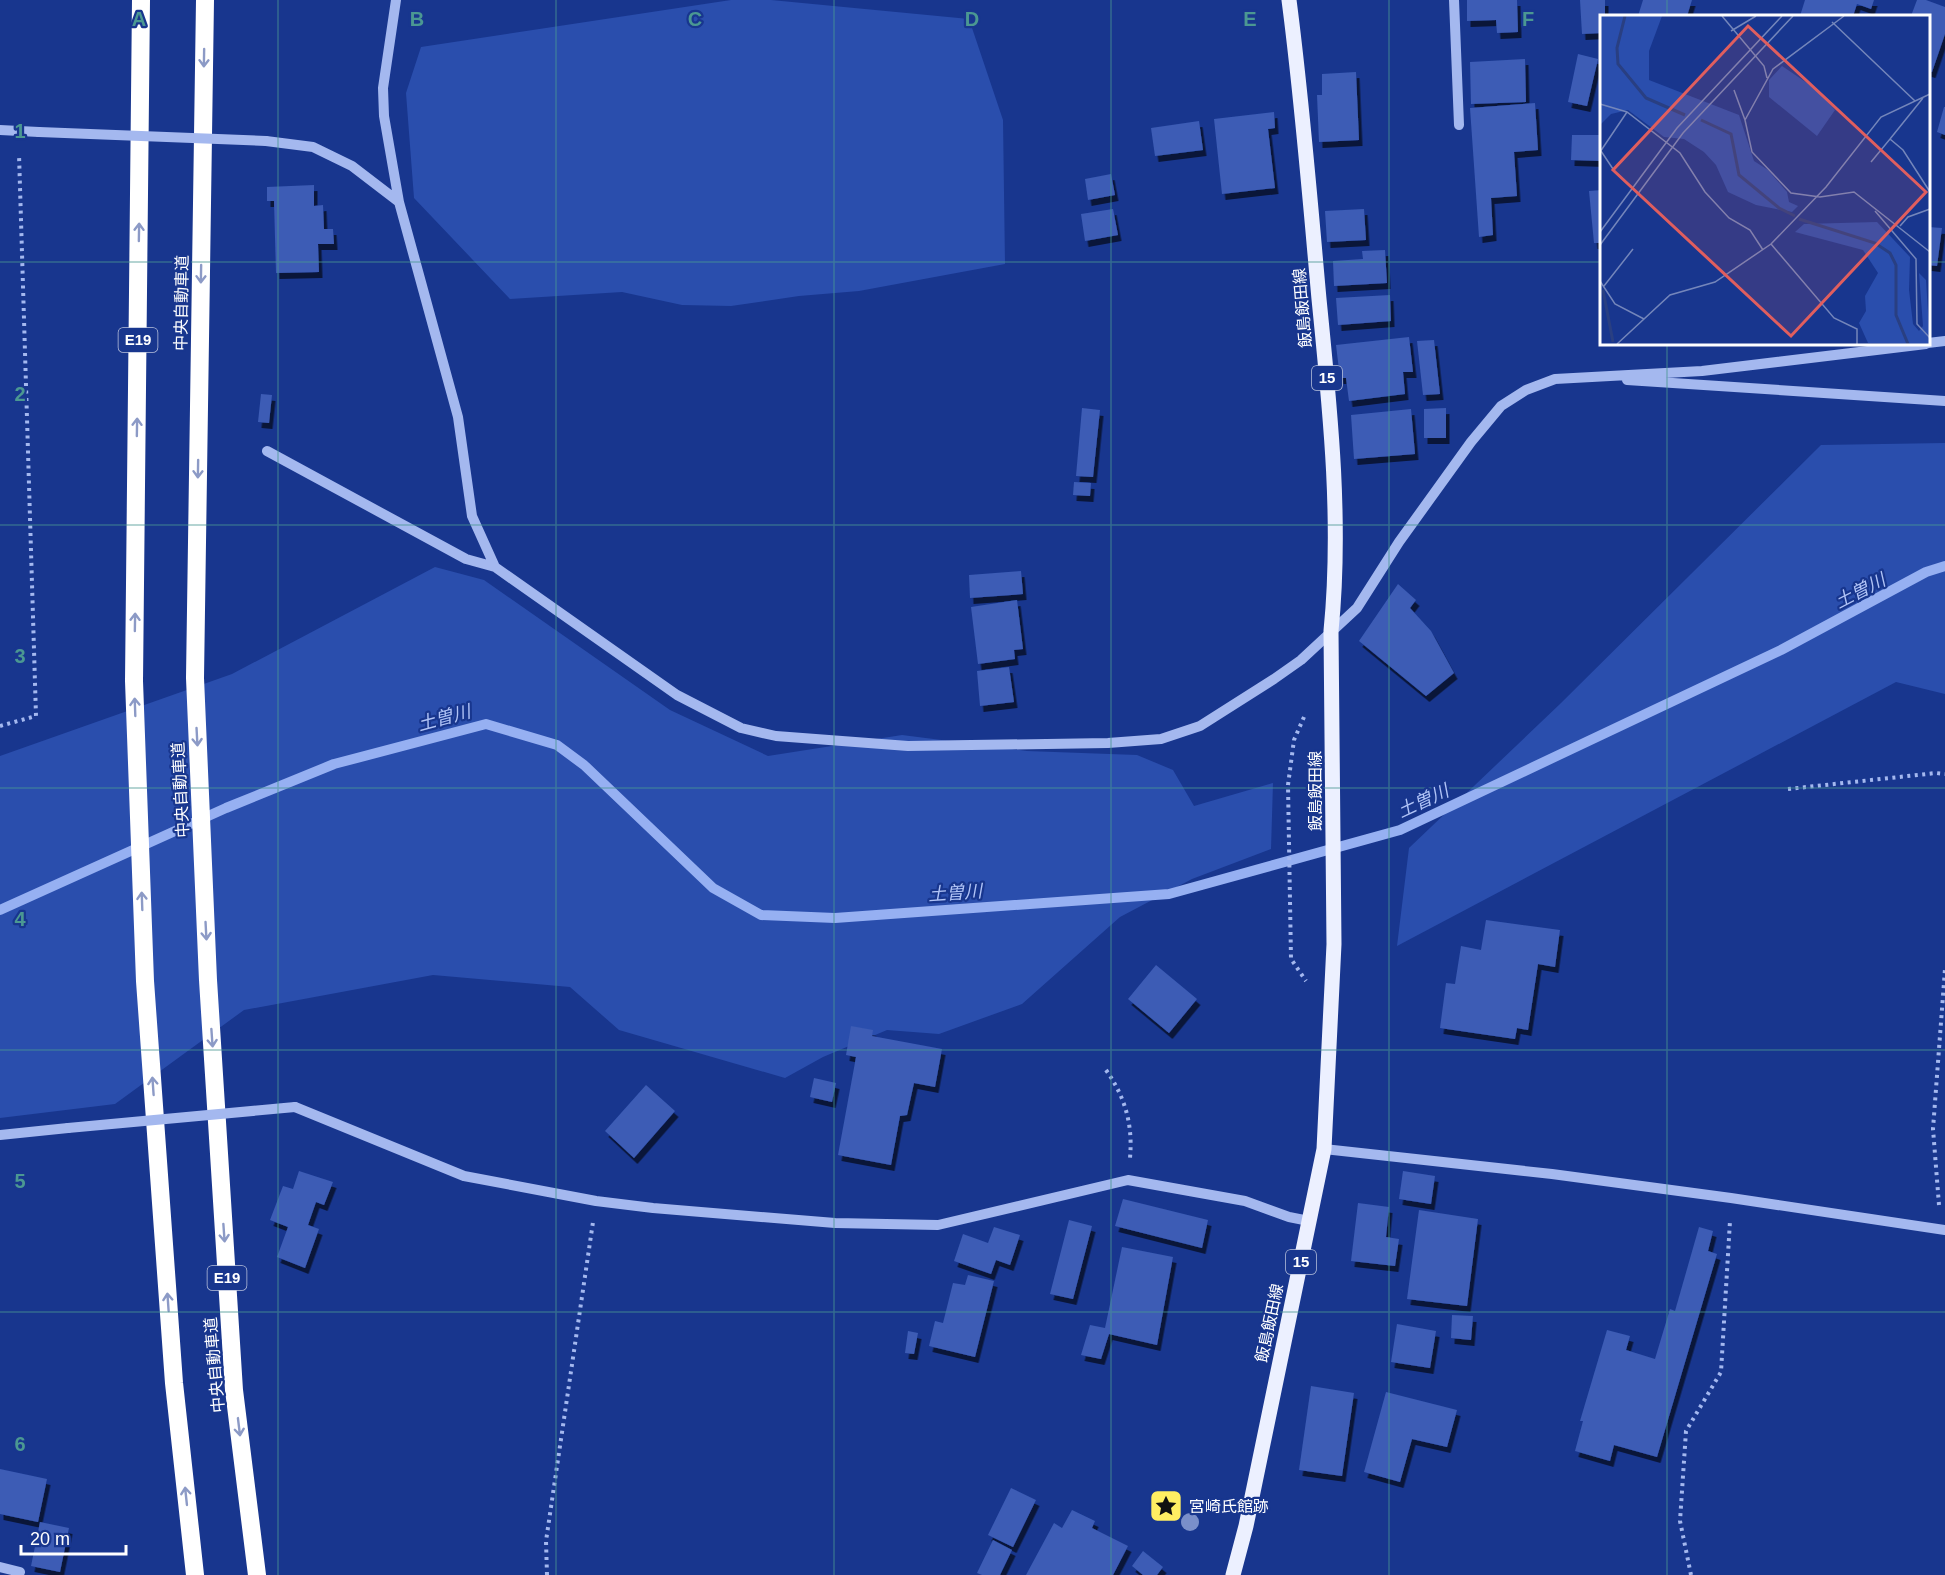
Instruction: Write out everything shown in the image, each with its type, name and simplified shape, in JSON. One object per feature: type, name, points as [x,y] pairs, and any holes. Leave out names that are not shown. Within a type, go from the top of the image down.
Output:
[{"type":"highway","name":"E19","points":[[141,0],[134,681],[145,981],[174,1383],[195,1575]]},
{"type":"highway","name":"中央自動車道","points":[[204,0],[195,678],[208,980],[234,1390],[258,1575]]},
{"type":"main road","name":"飯島飯田線","points":[[1233,1575],[1246,1526],[1324,1149],[1334,944],[1331,631],[1336,512],[1301,99],[1289,0]]},
{"type":"street","points":[[396,0],[383,88],[384,116],[399,202],[458,417],[472,516],[495,567]]},
{"type":"street","points":[[1454,0],[1459,125]]},
{"type":"street","points":[[0,130],[19,133],[266,141],[313,147],[352,166],[399,202]]},
{"type":"street","points":[[1930,343],[1945,341]]},
{"type":"street","points":[[267,451],[456,554],[495,567],[677,694],[741,728],[776,736],[908,746],[1107,743],[1161,739],[1200,726],[1301,660],[1357,608],[1399,542],[1471,442],[1501,406],[1526,390],[1555,379],[1702,371],[1911,345]]},
{"type":"street","points":[[1579,377],[1945,401]]},
{"type":"street","points":[[0,1135],[295,1107],[464,1176],[597,1201],[835,1223],[938,1226],[1128,1179],[1245,1202],[1289,1217],[1309,1221]]},
{"type":"street","points":[[1324,1149],[1552,1174],[1943,1230]]},
{"type":"street","points":[[0,1567],[20,1572]]},
{"type":"path","points":[[0,726],[36,716],[19,133]]},
{"type":"path","points":[[1306,713],[1294,740],[1288,784],[1291,959],[1306,981]]},
{"type":"path","points":[[1788,789],[1936,773],[1945,774]]},
{"type":"path","points":[[1943,1230],[1933,1129],[1945,969]]},
{"type":"path","points":[[1106,1070],[1126,1104],[1131,1153],[1128,1179]]},
{"type":"path","points":[[1691,1575],[1680,1521],[1686,1431],[1721,1372],[1731,1198]]},
{"type":"path","points":[[547,1575],[546,1541],[597,1201]]},
{"type":"shaded area","points":[[731,0],[771,0],[969,19],[1003,120],[1005,264],[859,291],[799,296],[731,306],[682,305],[622,292],[510,299],[414,198],[406,93],[421,47]]},
{"type":"shaded area","points":[[1945,443],[1945,694],[1896,682],[1397,946],[1409,848],[1560,704],[1821,445]]},
{"type":"shaded area","points":[[435,567],[484,580],[670,710],[768,756],[902,735],[1027,751],[1137,755],[1173,770],[1194,806],[1273,783],[1271,849],[1192,879],[1120,917],[1022,1004],[939,1034],[887,1030],[823,1057],[785,1078],[619,1030],[570,987],[433,975],[244,1010],[115,1104],[0,1118],[0,756],[232,674]]},
{"type":"building","points":[[1467,0],[1517,0],[1518,32],[1497,33],[1496,20],[1467,21]]},
{"type":"building","points":[[1580,0],[1605,0],[1605,15],[1600,15],[1600,33],[1582,34]]},
{"type":"building","points":[[1643,0],[1692,0],[1687,15],[1638,15]]},
{"type":"building","points":[[1805,0],[1874,0],[1871,9],[1857,4],[1853,15],[1800,15]]},
{"type":"building","points":[[1917,0],[1926,0],[1945,7],[1945,34],[1932,72],[1930,72],[1930,15],[1911,15]]},
{"type":"building","points":[[1578,54],[1598,59],[1587,106],[1568,102]]},
{"type":"building","points":[[1525,59],[1526,102],[1471,104],[1470,62]]},
{"type":"building","points":[[1356,72],[1359,140],[1319,142],[1317,95],[1322,95],[1322,74]]},
{"type":"building","points":[[1535,103],[1538,150],[1514,152],[1517,196],[1491,198],[1493,235],[1479,237],[1470,108]]},
{"type":"building","points":[[1945,107],[1945,135],[1937,132]]},
{"type":"building","points":[[1274,112],[1275,128],[1268,129],[1275,188],[1222,194],[1214,119]]},
{"type":"building","points":[[1199,121],[1203,150],[1155,156],[1151,128]]},
{"type":"building","points":[[1572,135],[1600,135],[1600,161],[1571,160]]},
{"type":"building","points":[[1111,174],[1115,195],[1088,200],[1085,179]]},
{"type":"building","points":[[314,185],[314,206],[323,205],[324,229],[333,229],[334,244],[318,244],[319,272],[276,273],[274,201],[267,201],[267,187]]},
{"type":"building","points":[[1600,190],[1600,243],[1594,243],[1589,191]]},
{"type":"building","points":[[1113,209],[1118,235],[1085,241],[1081,214]]},
{"type":"building","points":[[1364,209],[1366,240],[1327,242],[1325,211]]},
{"type":"building","points":[[1930,227],[1942,228],[1937,266],[1930,265]]},
{"type":"building","points":[[1385,250],[1387,283],[1334,286],[1333,261],[1363,259],[1362,251]]},
{"type":"building","points":[[1390,295],[1391,321],[1338,325],[1336,298]]},
{"type":"building","points":[[1409,337],[1413,372],[1403,372],[1405,394],[1349,401],[1346,378],[1340,378],[1336,345]]},
{"type":"building","points":[[1434,340],[1440,394],[1423,395],[1417,341]]},
{"type":"building","points":[[261,394],[272,395],[269,423],[258,422]]},
{"type":"building","points":[[1082,408],[1100,410],[1093,477],[1076,476]]},
{"type":"building","points":[[1446,408],[1446,438],[1424,438],[1424,409]]},
{"type":"building","points":[[1411,409],[1415,454],[1354,459],[1351,415]]},
{"type":"building","points":[[1074,482],[1091,483],[1090,496],[1073,495]]},
{"type":"building","points":[[1021,571],[1023,594],[970,598],[969,575]]},
{"type":"building","points":[[1398,584],[1416,600],[1410,608],[1431,631],[1454,673],[1426,696],[1359,641]]},
{"type":"building","points":[[1017,600],[1023,649],[1014,650],[1015,659],[978,664],[971,607]]},
{"type":"building","points":[[1009,667],[1014,702],[980,706],[977,671]]},
{"type":"building","points":[[1486,920],[1560,930],[1555,967],[1538,964],[1528,1030],[1517,1028],[1515,1039],[1440,1028],[1446,983],[1455,984],[1461,946],[1481,950]]},
{"type":"building","points":[[1156,965],[1197,999],[1169,1033],[1128,999]]},
{"type":"building","points":[[851,1026],[873,1030],[872,1036],[942,1049],[935,1087],[914,1083],[907,1115],[900,1116],[891,1165],[838,1155],[856,1057],[846,1055]]},
{"type":"building","points":[[814,1078],[836,1083],[832,1102],[810,1097]]},
{"type":"building","points":[[646,1085],[675,1111],[634,1158],[605,1131]]},
{"type":"building","points":[[299,1171],[333,1182],[324,1205],[316,1202],[308,1225],[319,1229],[305,1268],[277,1257],[288,1227],[270,1220],[283,1186],[293,1189]]},
{"type":"building","points":[[1403,1171],[1435,1176],[1431,1204],[1399,1199]]},
{"type":"building","points":[[1123,1199],[1208,1220],[1202,1248],[1115,1226]]},
{"type":"building","points":[[1358,1203],[1389,1207],[1386,1237],[1399,1239],[1395,1266],[1351,1261]]},
{"type":"building","points":[[1419,1210],[1478,1219],[1467,1306],[1407,1299]]},
{"type":"building","points":[[1069,1220],[1092,1226],[1073,1299],[1050,1294]]},
{"type":"building","points":[[994,1227],[1020,1235],[1010,1265],[996,1260],[991,1274],[954,1261],[963,1234],[988,1243]]},
{"type":"building","points":[[1699,1227],[1713,1231],[1708,1251],[1717,1254],[1657,1457],[1614,1445],[1610,1461],[1575,1451],[1583,1421],[1580,1421],[1607,1330],[1630,1336],[1626,1350],[1655,1359],[1670,1309],[1675,1311]]},
{"type":"building","points":[[1122,1247],[1173,1257],[1157,1345],[1109,1334],[1101,1359],[1081,1355],[1090,1325],[1105,1328]]},
{"type":"building","points":[[968,1275],[994,1281],[975,1357],[929,1346],[935,1321],[943,1323],[953,1283],[965,1285]]},
{"type":"building","points":[[1452,1315],[1473,1316],[1471,1340],[1451,1338]]},
{"type":"building","points":[[1397,1324],[1436,1331],[1430,1368],[1391,1362]]},
{"type":"building","points":[[908,1331],[918,1333],[914,1354],[905,1353]]},
{"type":"building","points":[[1311,1386],[1354,1393],[1342,1476],[1299,1470]]},
{"type":"building","points":[[1386,1392],[1457,1410],[1447,1447],[1412,1439],[1400,1482],[1364,1472]]},
{"type":"building","points":[[0,1469],[47,1479],[38,1522],[0,1514]]},
{"type":"building","points":[[1011,1488],[1036,1500],[1013,1547],[988,1535]]},
{"type":"building","points":[[1072,1510],[1095,1521],[1092,1528],[1128,1546],[1113,1575],[1026,1575],[1054,1523],[1062,1528]]},
{"type":"building","points":[[40,1522],[69,1528],[60,1572],[31,1566]]},
{"type":"building","points":[[993,1540],[1012,1550],[1000,1575],[982,1575],[977,1573]]},
{"type":"building","points":[[1143,1551],[1163,1567],[1157,1575],[1143,1575],[1132,1566]]},
{"type":"waterway","name":"土曽川","points":[[0,910],[226,808],[334,764],[486,724],[557,745],[584,765],[713,888],[761,915],[835,918],[1169,894],[1400,830],[1781,650],[1926,572],[1945,566]]},
{"type":"place","name":"宮崎氏館跡","points":[[1166,1506]]}]
